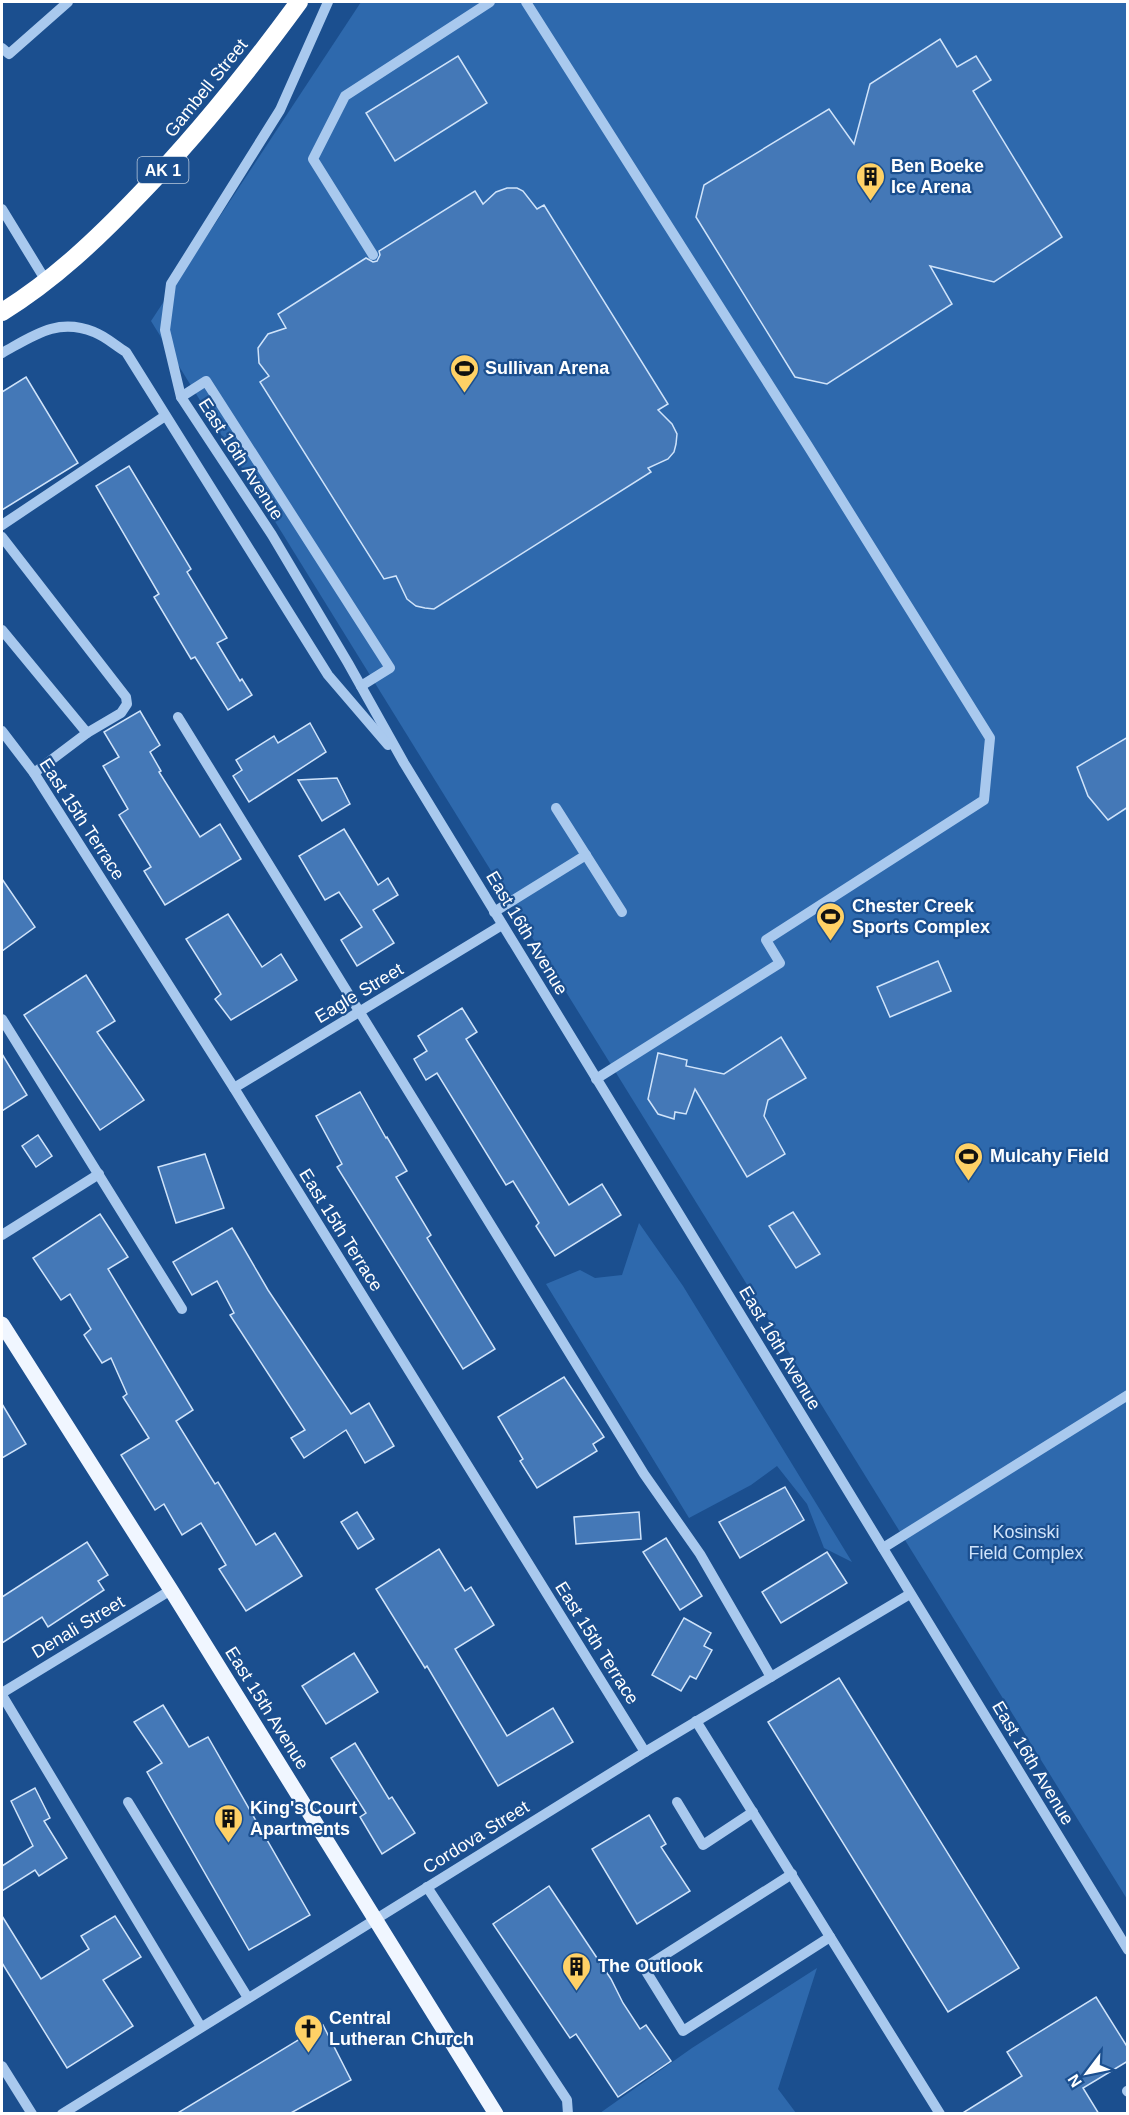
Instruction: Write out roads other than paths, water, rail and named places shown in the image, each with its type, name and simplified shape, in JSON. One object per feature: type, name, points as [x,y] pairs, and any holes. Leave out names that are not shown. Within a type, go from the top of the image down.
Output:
[{"type":"highway","name":"Gambell Street","points":[[2,312],[26,297],[94,242],[178,154],[261,54],[299,2]]},
{"type":"main road","name":"East 15th Avenue","points":[[2,1324],[171,1590],[496,2114]]},
{"type":"street","points":[[2,48],[9,54],[68,2]]},
{"type":"street","name":"East 16th Avenue","points":[[328,2],[280,110],[171,284],[165,330],[181,397],[272,535],[404,763],[494,912],[1128,1950]]},
{"type":"street","points":[[373,255],[313,159],[345,96],[490,2]]},
{"type":"street","points":[[526,2],[990,738],[984,800],[766,940],[780,963],[596,1079]]},
{"type":"street","points":[[2,209],[46,281]]},
{"type":"street","name":"East 16th Avenue","points":[[2,353],[41,332],[66,325],[95,332],[126,352],[328,675],[404,763]]},
{"type":"street","points":[[181,397],[207,381],[390,668],[361,686]]},
{"type":"street","points":[[2,525],[165,416]]},
{"type":"street","points":[[2,537],[126,697],[127,704],[121,713],[87,733],[34,773]]},
{"type":"street","points":[[2,630],[87,733]]},
{"type":"street","points":[[178,717],[644,1474],[700,1554],[771,1677]]},
{"type":"street","name":"East 15th Terrace","points":[[2,731],[34,773],[234,1088],[645,1752]]},
{"type":"street","points":[[556,808],[622,912]]},
{"type":"street","points":[[494,912],[586,855]]},
{"type":"street","name":"Eagle Street","points":[[234,1088],[502,925]]},
{"type":"street","points":[[2,1019],[182,1309]]},
{"type":"street","points":[[2,1235],[99,1174]]},
{"type":"street","points":[[883,1548],[1128,1395]]},
{"type":"street","name":"Denali Street","points":[[2,1694],[171,1590]]},
{"type":"street","name":"Cordova Street","points":[[62,2114],[645,1752],[910,1594]]},
{"type":"street","points":[[2,1694],[201,2027]]},
{"type":"street","points":[[696,1721],[940,2114]]},
{"type":"street","points":[[128,1802],[248,1998]]},
{"type":"street","points":[[677,1802],[703,1845],[753,1812]]},
{"type":"street","points":[[792,1874],[644,1968],[683,2031],[830,1937]]},
{"type":"street","points":[[427,1887],[567,2100],[568,2114]]},
{"type":"street","points":[[2,2066],[32,2114]]},
{"type":"place","name":"Ben Boeke Ice Arena","points":[[870,202]]},
{"type":"place","name":"Sullivan Arena","points":[[464,394]]},
{"type":"place","name":"Chester Creek Sports Complex","points":[[831,942]]},
{"type":"place","name":"Mulcahy Field","points":[[969,1182]]},
{"type":"place","name":"King's Court Apartments","points":[[229,1844]]},
{"type":"place","name":"The Outlook","points":[[577,1992]]},
{"type":"place","name":"Central Lutheran Church","points":[[308,2054]]},
{"type":"park label","name":"Kosinski Field Complex","points":[[1026,1542]]}]
